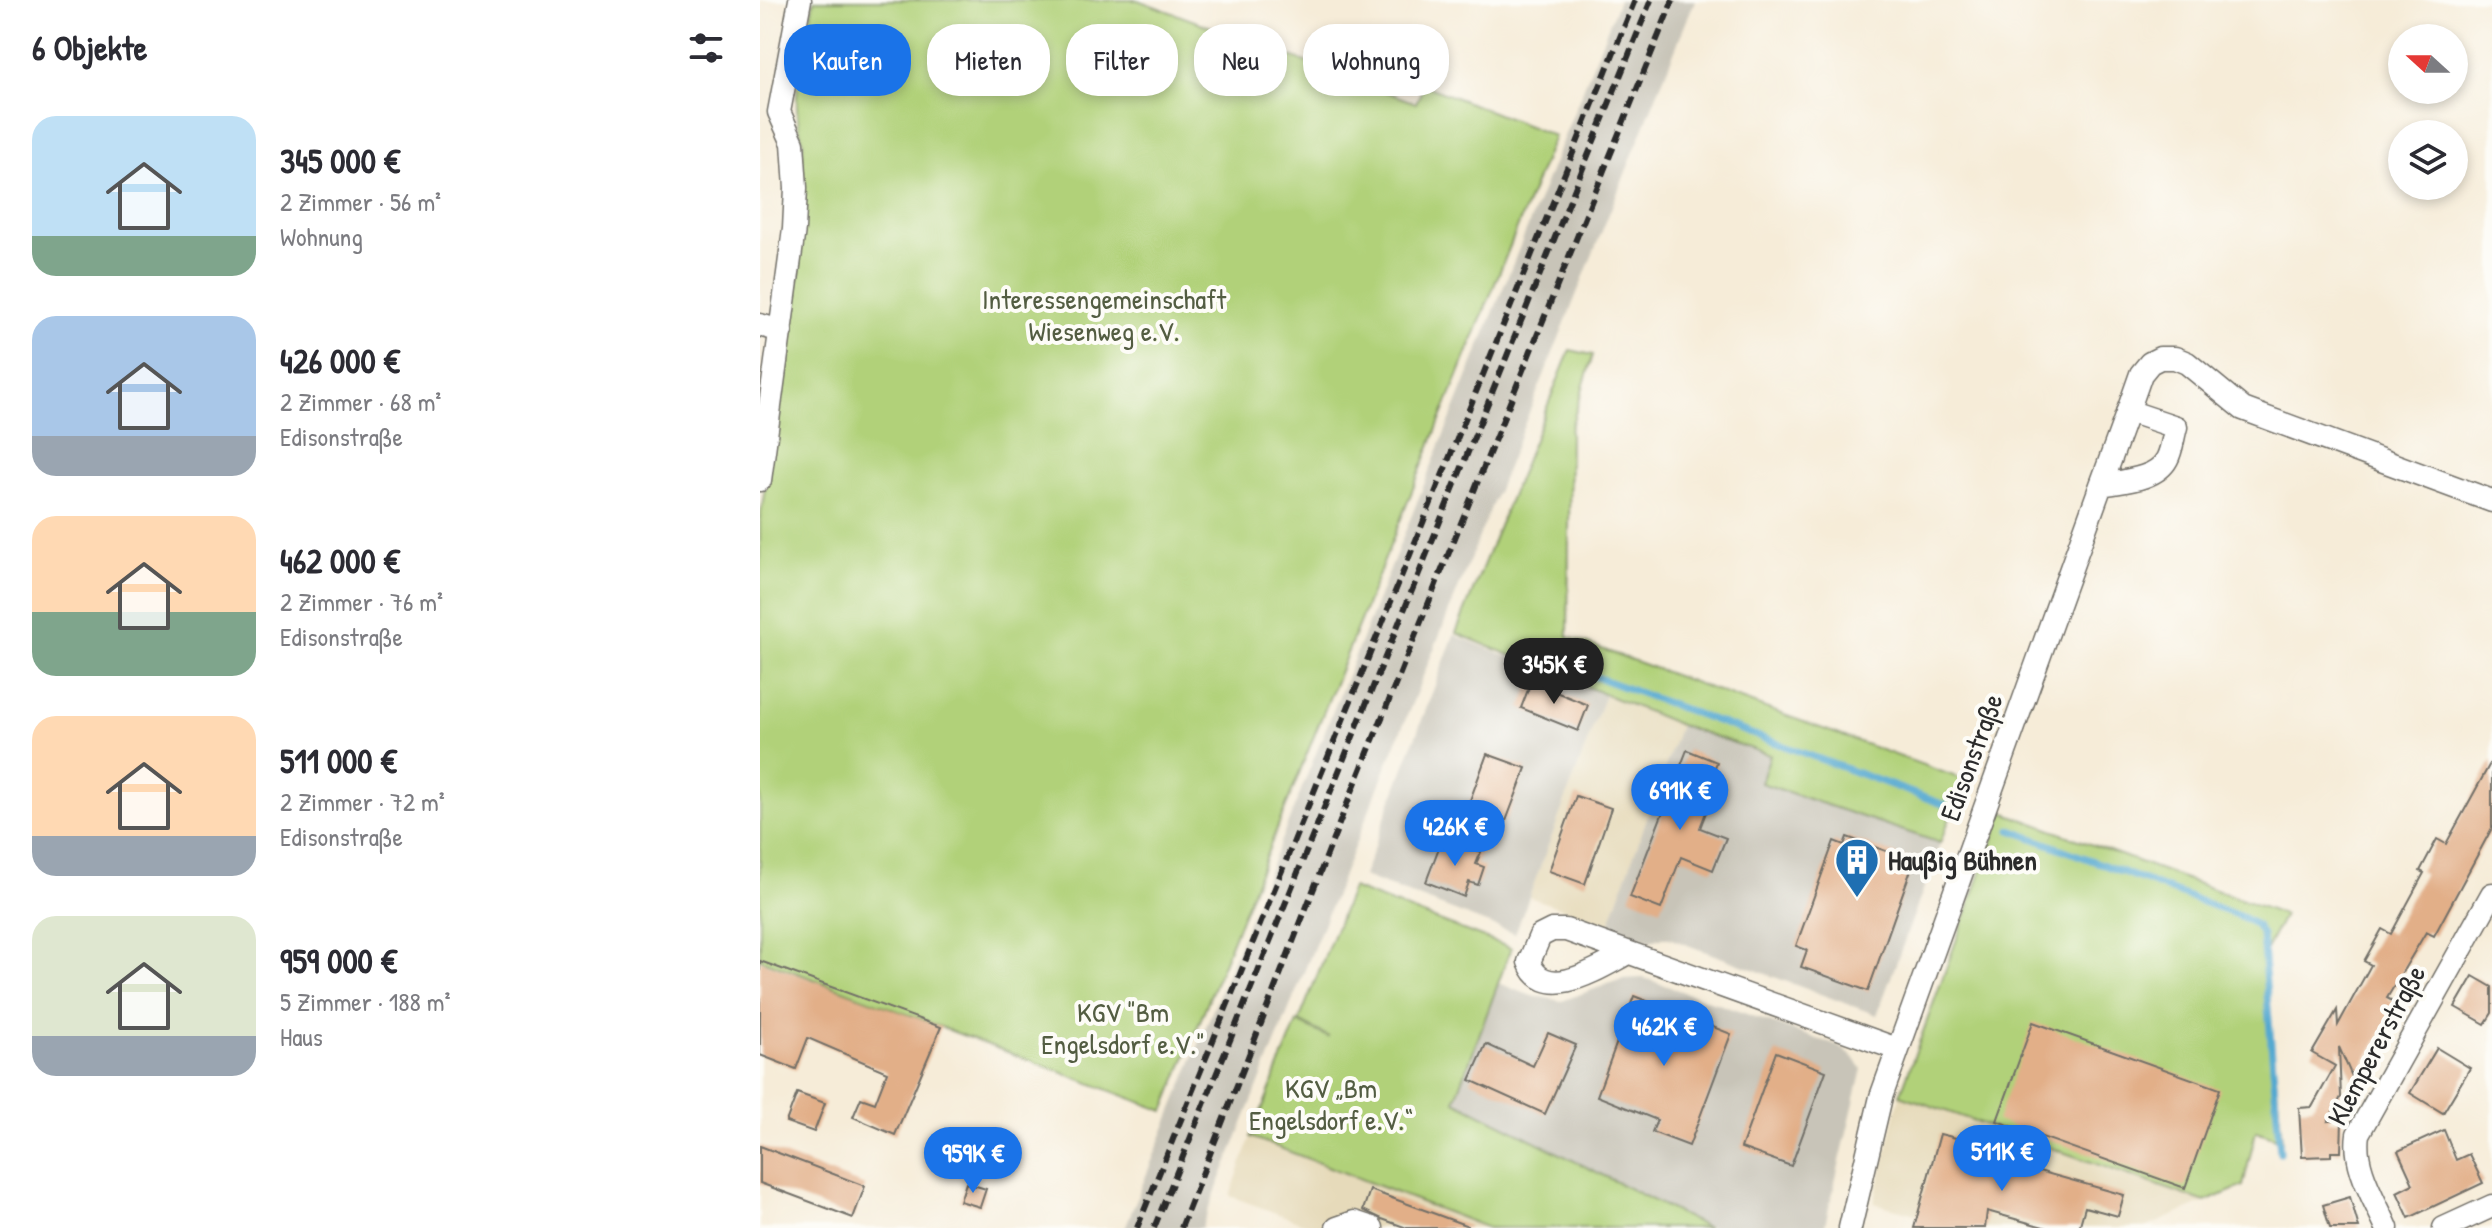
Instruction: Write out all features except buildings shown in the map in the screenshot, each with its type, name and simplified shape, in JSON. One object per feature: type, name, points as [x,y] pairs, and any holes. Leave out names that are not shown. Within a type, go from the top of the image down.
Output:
[{"type":"street","points":[[760,480],[771,328],[794,229],[796,188],[793,143],[770,110],[800,0]]},
{"type":"street","name":"Edisonstraße","points":[[1850,1228],[1881,1097],[1897,1049],[2141,374],[2150,363],[2160,358],[2175,358],[2187,363],[2243,409],[2492,501]]},
{"type":"street","points":[[2101,485],[2150,474],[2162,466],[2168,457],[2176,427],[2128,411]]},
{"type":"street","name":"Klempererstraße","points":[[2387,1228],[2358,1163],[2358,1134],[2492,894]]},
{"type":"street","points":[[1628,953],[1897,1049]]},
{"type":"street","points":[[2444,1228],[2492,1206]]},
{"type":"street","points":[[1337,1228],[1354,1222],[1372,1228]]},
{"type":"shaded area","points":[[1619,0],[1695,0],[1201,1228],[1125,1228]]},
{"type":"shaded area","points":[[1454,635],[1605,695],[1515,934],[1363,876]]},
{"type":"shaded area","points":[[1605,695],[1680,725],[1609,925],[1529,897]]},
{"type":"shaded area","points":[[1680,725],[1770,756],[1762,783],[1940,844],[1877,1015],[1666,937],[1649,941],[1609,925]]},
{"type":"shaded area","points":[[1644,978],[1840,1047],[1862,1069],[1824,1228],[1711,1228],[1455,1101],[1498,983],[1529,995],[1562,1001],[1622,979]]},
{"type":"shaded area","points":[[1900,1095],[2205,1202],[2145,1228],[1968,1228],[1874,1203]]},
{"type":"shaded area","points":[[1251,1137],[1488,1228],[1305,1228],[1306,1224],[1230,1196]]},
{"type":"green space","name":"Interessengemeinschaft Wiesenweg e.V.","points":[[814,0],[1138,0],[1203,24],[1194,24],[1194,96],[1287,96],[1287,55],[1303,61],[1303,96],[1397,96],[1416,103],[1419,96],[1449,95],[1554,136],[1164,1111],[760,959],[760,519],[799,271],[803,141],[797,96],[911,96],[911,24],[809,24]]},
{"type":"green space","points":[[1570,350],[1593,355],[1570,430],[1568,637],[1965,780],[1940,843],[1761,783],[1770,755],[1680,725],[1456,633]]},
{"type":"green space","points":[[2003,812],[2284,915],[2264,953],[2282,1140],[2256,1131],[2243,1186],[2205,1202],[1900,1095]]},
{"type":"green space","name":"KGV „Bm Engelsdorf e.V.“","points":[[1352,888],[1511,948],[1455,1101],[1708,1228],[1488,1228],[1251,1137],[1297,1022],[1329,1037],[1299,1021]]},
{"type":"waterway","points":[[1539,656],[1945,805]]},
{"type":"waterway","points":[[2011,830],[2256,925],[2262,935],[2280,1152]]},
{"type":"railway","points":[[1137,1228],[1635,0]]},
{"type":"railway","points":[[1154,1228],[1651,0]]},
{"type":"railway","points":[[1181,1228],[1343,814],[1673,0]]},
{"type":"place","name":"Haußig Bühnen","points":[[1857,899]]},
{"type":"park label","name":"KGV \"Bm Engelsdorf e.V.\"","points":[[1123,1028]]}]
